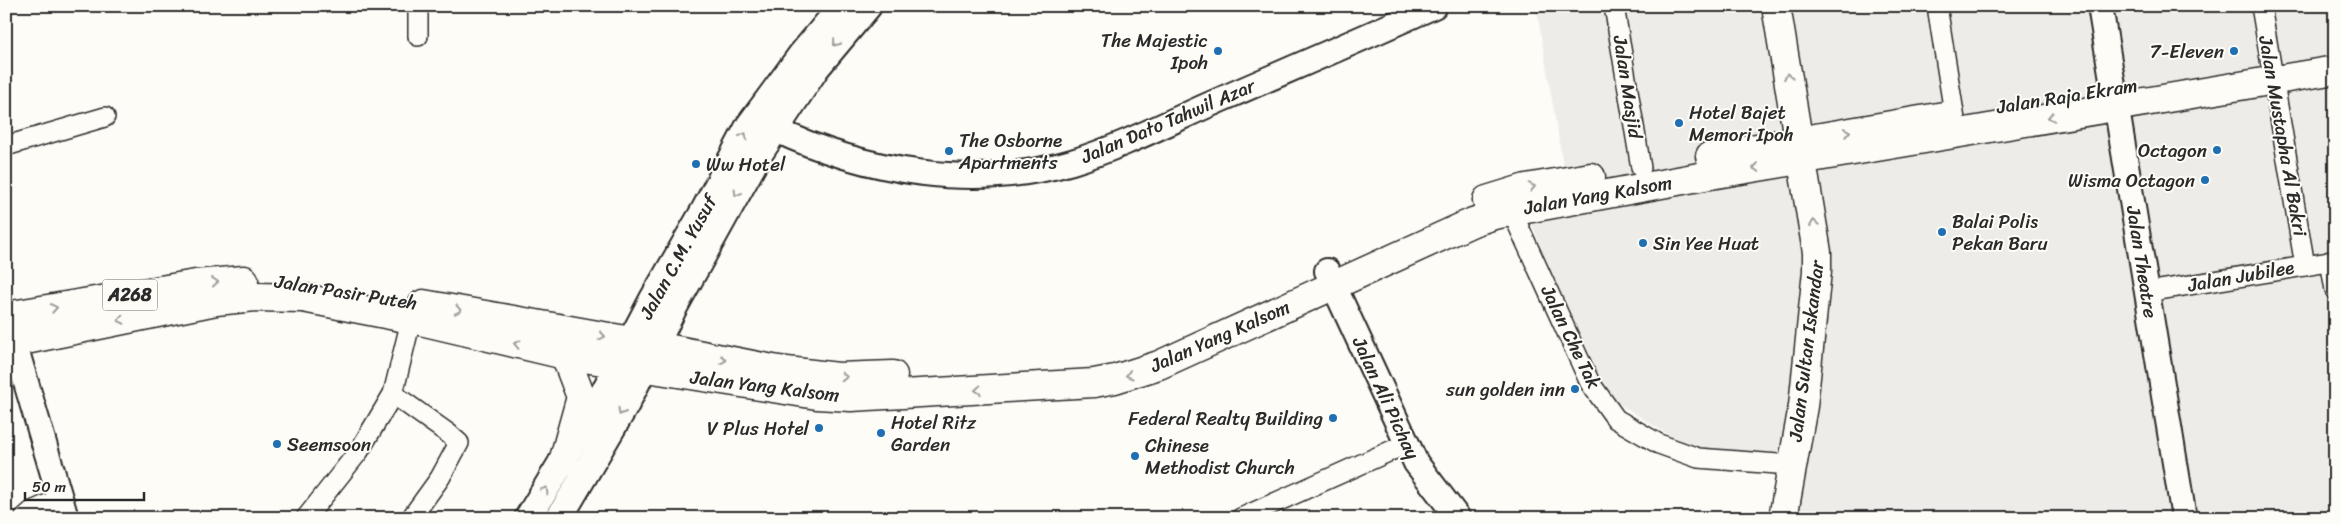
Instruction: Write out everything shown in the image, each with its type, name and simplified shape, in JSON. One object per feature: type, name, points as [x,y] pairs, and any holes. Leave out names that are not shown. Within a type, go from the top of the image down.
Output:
[{"type":"main road","name":"Jalan C.M. Yusuf","points":[[559,518],[750,126],[802,54],[842,6]]},
{"type":"main road","name":"Jalan C.M. Yusuf","points":[[528,518],[562,462],[637,355],[714,234],[774,129],[816,68],[868,6]]},
{"type":"main road","name":"Jalan Sultan Iskandar","points":[[1776,6],[1816,235],[1818,271],[1803,406],[1783,518]]},
{"type":"main road","name":"Jalan Raja Ekram","points":[[1801,151],[2272,71],[2335,53]]},
{"type":"main road","name":"Jalan Raja Ekram","points":[[2272,71],[2335,70]]},
{"type":"main road","name":"Jalan Yang Kalsom","points":[[637,355],[774,390],[846,397],[1026,378],[1094,383],[1136,373],[1483,201],[1508,202],[1801,151]]},
{"type":"main road","name":"Jalan Yang Kalsom","points":[[1508,202],[1526,188],[1641,168],[1801,151]]},
{"type":"main road","name":"Jalan Pasir Puteh","points":[[8,330],[216,301],[255,298],[303,298],[413,311],[637,355]]},
{"type":"main road","name":"Jalan Pasir Puteh","points":[[413,311],[565,355],[637,355]]},
{"type":"main road","points":[[562,462],[581,397],[565,355]]},
{"type":"street","points":[[418,6],[418,36]]},
{"type":"street","name":"Jalan Dato Tahwil Azar","points":[[774,129],[847,156],[889,169],[931,174],[970,175],[1041,169],[1100,153],[1434,6]]},
{"type":"street","name":"Jalan Masjid","points":[[1614,6],[1641,168]]},
{"type":"street","points":[[1938,6],[1956,124]]},
{"type":"street","name":"Jalan Theatre","points":[[2100,6],[2184,518]]},
{"type":"street","name":"Jalan Mustapha Al Bakri","points":[[2261,6],[2305,266]]},
{"type":"street","points":[[6,146],[105,118]]},
{"type":"street","name":"Jalan Che Tak","points":[[1508,202],[1590,383],[1616,419],[1659,444],[1698,458],[1791,465]]},
{"type":"street","points":[[2332,261],[2335,290]]},
{"type":"street","name":"Jalan Jubilee","points":[[2147,292],[2332,261]]},
{"type":"street","name":"Jalan Ali Pichay","points":[[1331,278],[1406,444],[1428,480],[1458,518]]},
{"type":"street","points":[[306,518],[359,450],[393,394],[413,311]]},
{"type":"street","points":[[8,330],[62,508],[32,511],[24,518]]},
{"type":"street","points":[[393,394],[450,434],[459,444],[440,478],[411,518]]},
{"type":"street","points":[[1241,518],[1406,444]]},
{"type":"shaded area","points":[[1536,6],[2335,6],[2335,518],[1788,518],[1794,454],[1689,448],[1613,400],[1578,342],[1524,204],[1568,193]]},
{"type":"place","name":"The Majestic Ipoh","points":[[1218,51]]},
{"type":"place","name":"7-Eleven","points":[[2234,51]]},
{"type":"place","name":"Hotel Bajet Memori Ipoh","points":[[1679,123]]},
{"type":"place","name":"Octagon","points":[[2217,150]]},
{"type":"place","name":"The Osborne Apartments","points":[[949,151]]},
{"type":"place","name":"Ww Hotel","points":[[696,164]]},
{"type":"place","name":"Wisma Octagon","points":[[2205,180]]},
{"type":"place","name":"Balai Polis Pekan Baru","points":[[1942,232]]},
{"type":"place","name":"Sin Yee Huat","points":[[1643,243]]},
{"type":"place","name":"sun golden inn","points":[[1575,389]]},
{"type":"place","name":"Federal Realty Building","points":[[1333,418]]},
{"type":"place","name":"V Plus Hotel","points":[[819,428]]},
{"type":"place","name":"Hotel Ritz Garden","points":[[881,433]]},
{"type":"place","name":"Seemsoon","points":[[277,444]]},
{"type":"place","name":"Chinese Methodist Church","points":[[1135,456]]}]
